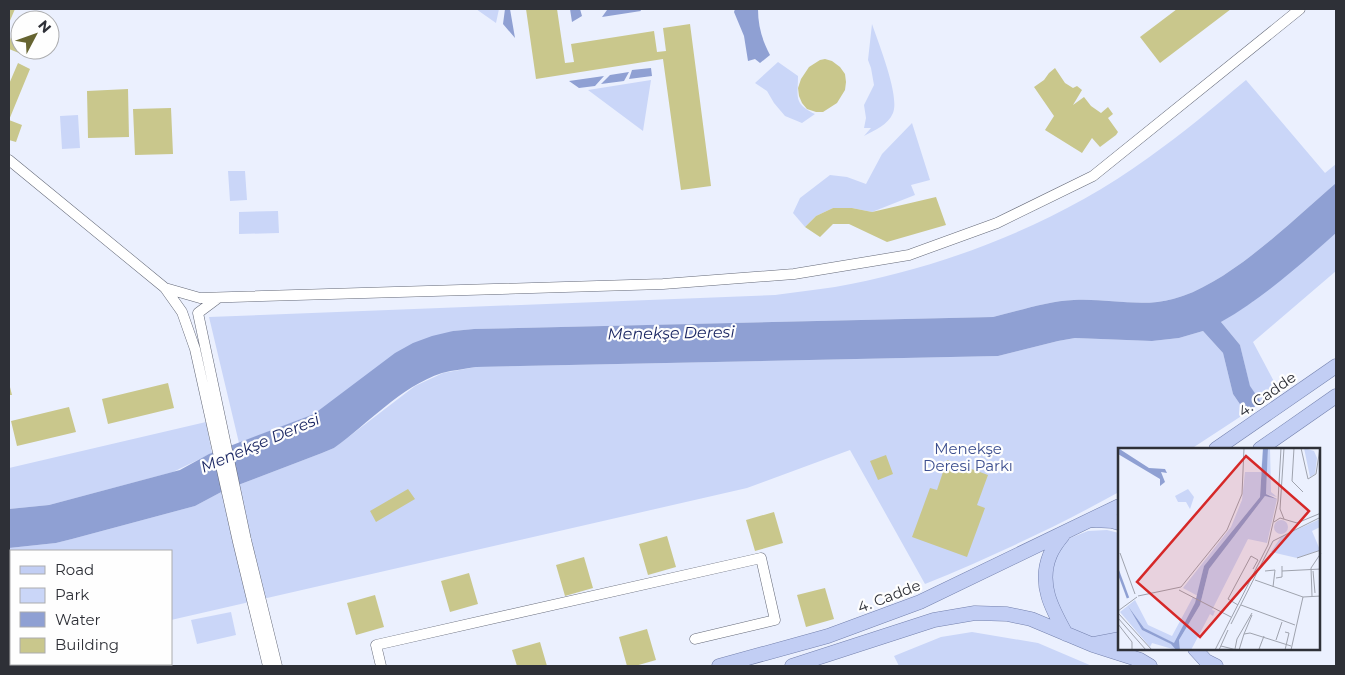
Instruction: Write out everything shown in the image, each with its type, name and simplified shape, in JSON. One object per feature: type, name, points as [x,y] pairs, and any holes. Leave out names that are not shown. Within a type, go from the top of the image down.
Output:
[{"type":"main road","name":"4. Cadde","points":[[1217,448],[1336,366]]},
{"type":"main road","points":[[1261,448],[1336,396]]},
{"type":"main road","points":[[1091,520],[1118,506]]},
{"type":"main road","name":"4. Cadde","points":[[719,666],[828,636],[920,602],[1091,520]]},
{"type":"main road","points":[[1091,520],[1118,523]]},
{"type":"main road","points":[[1063,534],[1050,554],[1045,574],[1046,593],[1066,634]]},
{"type":"main road","points":[[792,666],[934,620],[975,613],[1007,614],[1031,619],[1066,634],[1140,660],[1150,666]]},
{"type":"main road","points":[[1093,644],[1118,639]]},
{"type":"main road","points":[[1196,650],[1206,661],[1216,666]]},
{"type":"street","points":[[165,288],[200,298],[218,298],[663,284],[794,274],[909,255],[997,223],[1093,176],[1300,9]]},
{"type":"street","points":[[9,160],[165,288],[182,312],[195,349],[220,439]]},
{"type":"street","points":[[184,294],[198,313],[220,439],[268,666]]},
{"type":"street","points":[[198,313],[218,298]]},
{"type":"street","points":[[235,508],[277,666]]},
{"type":"street","points":[[381,666],[376,645],[761,558],[775,620],[695,638]]},
{"type":"green space","points":[[476,9],[499,9],[496,23]]},
{"type":"green space","points":[[872,24],[891,82],[894,105],[893,113],[888,121],[864,136],[871,128],[864,128],[866,118],[864,105],[874,85],[868,60]]},
{"type":"green space","points":[[778,62],[798,76],[798,99],[803,106],[815,114],[802,123],[785,116],[767,91],[755,83]]},
{"type":"green space","points":[[651,80],[643,131],[588,90]]},
{"type":"green space","points":[[1246,80],[1325,173],[1336,164],[1336,183],[1259,250],[1216,280],[1194,292],[1161,302],[1149,303],[1086,300],[1064,301],[1043,304],[993,317],[453,331],[314,414],[239,443],[209,317],[775,295],[835,287],[877,278],[918,268],[999,240],[1038,223],[1076,203],[1113,182],[1161,149]]},
{"type":"green space","points":[[78,115],[80,148],[62,149],[60,116]]},
{"type":"green space","points":[[912,123],[930,180],[911,185],[915,195],[872,212],[852,208],[833,208],[816,216],[805,227],[793,213],[800,198],[830,175],[847,177],[866,184],[882,154]]},
{"type":"green space","points":[[228,171],[245,171],[247,200],[230,201]]},
{"type":"green space","points":[[278,211],[279,233],[239,234],[239,212]]},
{"type":"green space","points":[[1336,233],[1336,271],[1253,342],[1278,389],[1261,402],[1250,387],[1240,345],[1221,322],[1252,302]]},
{"type":"green space","name":"Menekşe Deresi Parkı","points":[[1203,331],[1223,353],[1233,394],[1246,413],[1193,448],[1118,448],[1118,493],[1023,541],[925,584],[850,450],[747,488],[172,620],[172,550],[10,550],[9,658],[9,548],[56,543],[195,506],[225,490],[334,448],[415,386],[443,373],[476,367],[998,356],[1075,338],[1152,341],[1179,338]]},
{"type":"green space","points":[[206,422],[212,453],[173,472],[49,505],[9,509],[9,468]]},
{"type":"green space","points":[[1107,530],[1118,533],[1118,637],[1089,639],[1073,632],[1059,621],[1048,569],[1057,551],[1070,538],[1088,531]]},
{"type":"green space","points":[[231,612],[236,635],[197,644],[191,620]]},
{"type":"green space","points":[[972,632],[1038,643],[1092,666],[899,666],[894,656],[941,637]]},
{"type":"water","points":[[505,9],[510,9],[515,38],[503,24]]},
{"type":"water","points":[[570,9],[580,9],[582,16],[572,22]]},
{"type":"water","points":[[640,9],[641,11],[602,17],[607,10]]},
{"type":"water","points":[[735,9],[758,9],[761,33],[770,55],[760,63],[755,59],[748,61],[744,36],[734,12]]},
{"type":"water","points":[[651,68],[652,76],[629,79],[632,70]]},
{"type":"water","points":[[629,72],[624,81],[601,84],[610,75]]},
{"type":"water","points":[[604,76],[595,86],[579,88],[569,81]]},
{"type":"water","name":"Menekşe Deresi","points":[[1336,183],[1336,233],[1266,292],[1221,322],[1240,345],[1250,386],[1261,402],[1246,413],[1233,394],[1223,353],[1203,331],[1179,338],[1152,341],[1075,338],[998,356],[476,367],[446,372],[427,379],[385,406],[334,448],[225,490],[195,506],[56,543],[9,548],[9,509],[49,505],[180,470],[209,454],[314,414],[395,353],[413,343],[432,336],[474,329],[993,317],[1043,304],[1064,301],[1161,302],[1194,292],[1237,266],[1259,250]]},
{"type":"building","points":[[9,9],[15,9],[10,10],[9,23]]},
{"type":"building","points":[[526,9],[557,9],[565,63],[574,62],[571,44],[654,31],[657,52],[666,51],[663,28],[690,24],[711,186],[681,190],[663,59],[536,79]]},
{"type":"building","points":[[1177,9],[1231,9],[1160,63],[1140,37]]},
{"type":"building","points":[[825,59],[832,61],[840,67],[845,74],[845,90],[837,103],[823,112],[816,112],[807,109],[802,103],[798,88],[801,79],[809,67]]},
{"type":"building","points":[[18,63],[30,69],[9,120],[9,84]]},
{"type":"building","points":[[1055,68],[1065,83],[1073,88],[1077,86],[1082,90],[1073,105],[1084,97],[1091,106],[1101,113],[1108,107],[1113,114],[1108,118],[1118,132],[1100,147],[1092,138],[1082,153],[1045,130],[1054,116],[1034,87],[1044,80]]},
{"type":"building","points":[[128,89],[129,137],[88,138],[87,91]]},
{"type":"building","points":[[171,108],[173,154],[135,155],[133,109]]},
{"type":"building","points":[[9,120],[22,125],[16,142],[9,140]]},
{"type":"building","points":[[936,197],[946,225],[887,242],[849,224],[833,224],[820,237],[805,227],[816,216],[833,208],[852,208],[872,212]]},
{"type":"building","points":[[9,383],[12,395],[9,395]]},
{"type":"building","points":[[168,383],[174,408],[108,424],[102,399]]},
{"type":"building","points":[[69,407],[76,432],[17,446],[11,421]]},
{"type":"building","points":[[886,455],[893,474],[878,480],[870,461]]},
{"type":"building","points":[[947,460],[988,475],[977,505],[985,508],[967,557],[912,537],[930,488],[937,490]]},
{"type":"building","points":[[408,489],[415,499],[376,522],[370,511]]},
{"type":"building","points":[[774,512],[783,543],[755,551],[746,520]]},
{"type":"building","points":[[667,536],[676,567],[648,575],[639,544]]},
{"type":"building","points":[[584,557],[593,588],[565,596],[556,565]]},
{"type":"building","points":[[469,573],[478,604],[450,612],[441,581]]},
{"type":"building","points":[[825,588],[834,619],[806,627],[797,595]]},
{"type":"building","points":[[375,595],[384,627],[356,635],[347,603]]},
{"type":"building","points":[[647,629],[656,660],[635,666],[627,666],[619,637]]},
{"type":"building","points":[[540,642],[547,666],[517,666],[512,650]]},
{"type":"building","points":[[134,665],[165,665],[165,666]]}]
